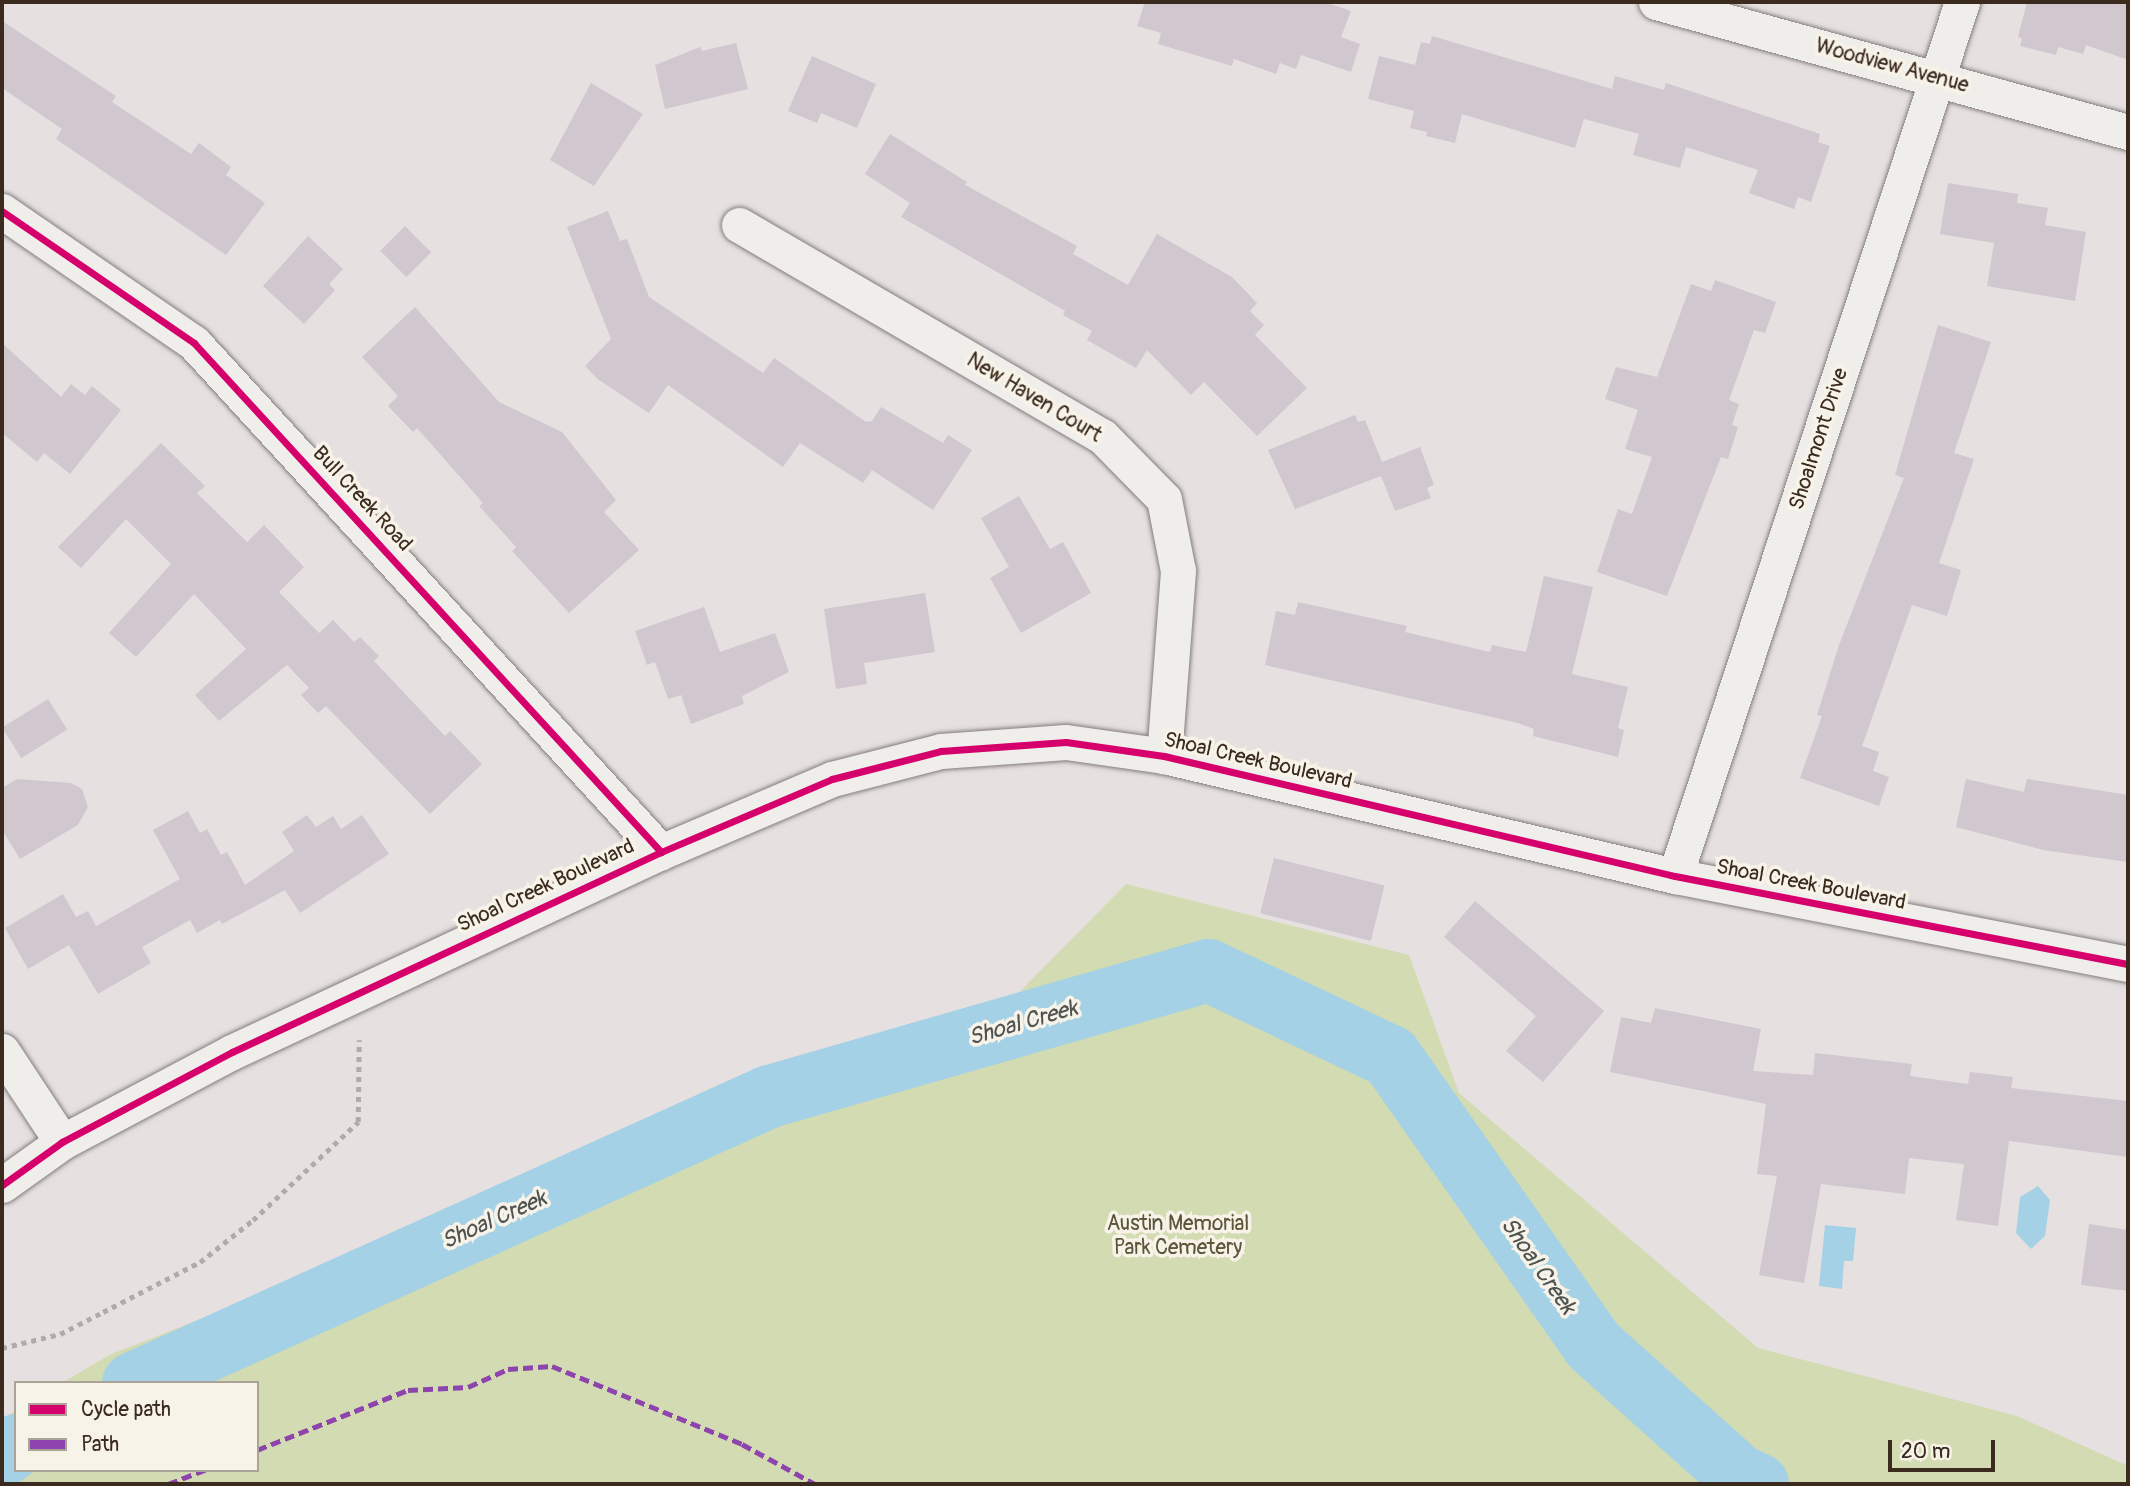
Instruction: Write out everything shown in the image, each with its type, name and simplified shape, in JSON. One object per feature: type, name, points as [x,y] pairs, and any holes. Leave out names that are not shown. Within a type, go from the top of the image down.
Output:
[{"type":"street","name":"Woodview Avenue","points":[[1656,2],[2128,132]]},
{"type":"street","name":"Shoalmont Drive","points":[[1675,876],[1962,2]]},
{"type":"street","name":"Bull Creek Road","points":[[2,211],[194,343],[662,852]]},
{"type":"street","name":"New Haven Court","points":[[739,226],[1102,436],[1164,499],[1178,571],[1164,756]]},
{"type":"street","name":"Shoal Creek Boulevard","points":[[2,1185],[62,1142],[232,1052],[662,852],[832,779],[941,751],[1066,743],[1164,756],[1675,876],[2128,964]]},
{"type":"street","points":[[2,1051],[62,1142]]},
{"type":"path","points":[[2,1348],[60,1334],[200,1262],[253,1220],[358,1122],[359,1040]]},
{"type":"green space","name":"Austin Memorial Park Cemetery","points":[[1126,884],[1409,955],[1459,1093],[1758,1348],[2017,1416],[2128,1466],[2128,1484],[2,1484],[2,1419],[14,1411],[14,1472],[259,1472],[259,1381],[65,1381],[109,1355],[769,1096],[976,1036]]},
{"type":"water","points":[[2038,1186],[2050,1200],[2045,1236],[2031,1249],[2016,1233],[2020,1197]]},
{"type":"water","points":[[1825,1225],[1856,1228],[1853,1261],[1844,1261],[1842,1289],[1819,1286]]},
{"type":"building","points":[[1145,2],[1325,2],[1351,11],[1341,37],[1360,44],[1351,72],[1301,55],[1296,69],[1280,63],[1276,74],[1234,59],[1232,66],[1158,44],[1161,33],[1137,26]]},
{"type":"building","points":[[2027,2],[2128,2],[2128,60],[2086,45],[2083,54],[2058,47],[2056,55],[2020,46],[2022,38],[2018,37]]},
{"type":"building","points":[[2,21],[116,96],[112,102],[191,154],[199,143],[231,167],[226,175],[265,203],[226,255],[56,139],[62,129],[2,88]]},
{"type":"building","points":[[1432,36],[1612,89],[1615,76],[1664,90],[1666,83],[1820,134],[1818,142],[1830,146],[1811,202],[1798,197],[1794,209],[1749,193],[1758,170],[1686,147],[1680,168],[1633,155],[1639,134],[1584,119],[1575,148],[1462,114],[1455,143],[1426,136],[1427,132],[1410,128],[1414,111],[1368,99],[1379,56],[1415,65],[1421,42],[1430,44]]},
{"type":"building","points":[[736,43],[748,89],[665,109],[655,65],[700,47],[702,51]]},
{"type":"building","points":[[812,56],[876,84],[857,128],[821,113],[817,123],[788,111]]},
{"type":"building","points":[[591,83],[643,114],[594,186],[550,160]]},
{"type":"building","points":[[890,134],[967,182],[965,185],[1077,246],[1073,254],[1128,285],[1157,234],[1232,277],[1257,303],[1250,311],[1264,325],[1255,335],[1307,388],[1257,436],[1204,382],[1191,395],[1147,350],[1136,368],[1087,340],[1092,331],[1063,315],[1065,311],[901,217],[910,203],[865,174]]},
{"type":"building","points":[[1948,183],[2018,194],[2017,203],[2048,208],[2045,225],[2086,232],[2075,301],[1987,286],[1994,243],[1940,234]]},
{"type":"building","points":[[608,211],[620,241],[627,239],[649,297],[763,373],[774,358],[866,422],[872,421],[881,407],[943,443],[948,435],[972,450],[933,510],[872,470],[863,483],[800,443],[783,467],[668,385],[649,413],[599,380],[585,366],[611,339],[567,227]]},
{"type":"building","points":[[405,226],[431,252],[406,277],[380,251]]},
{"type":"building","points":[[308,236],[343,269],[329,284],[335,290],[304,324],[263,286]]},
{"type":"building","points":[[1715,280],[1776,302],[1765,333],[1754,330],[1729,400],[1739,404],[1732,425],[1738,427],[1728,459],[1721,457],[1667,596],[1597,572],[1618,509],[1632,514],[1652,457],[1625,449],[1638,410],[1605,399],[1616,367],[1657,377],[1691,284],[1711,291]]},
{"type":"building","points":[[415,307],[499,402],[562,432],[616,500],[604,512],[639,550],[569,613],[512,551],[516,547],[479,506],[483,503],[417,428],[413,432],[388,406],[398,396],[362,357]]},
{"type":"building","points":[[1938,325],[1991,342],[1954,453],[1974,459],[1939,563],[1961,570],[1947,616],[1912,605],[1862,746],[1879,752],[1873,771],[1889,777],[1879,806],[1800,778],[1822,716],[1817,715],[1839,645],[1904,478],[1895,475]]},
{"type":"building","points":[[2,343],[61,397],[71,384],[85,395],[92,386],[121,410],[70,474],[44,453],[37,462],[2,433]]},
{"type":"building","points":[[1355,415],[1358,422],[1365,420],[1382,462],[1420,447],[1434,485],[1427,488],[1431,498],[1395,511],[1381,476],[1295,509],[1268,450]]},
{"type":"building","points":[[161,443],[205,486],[197,493],[247,542],[264,525],[304,567],[279,592],[319,633],[333,620],[354,642],[360,637],[379,656],[374,661],[445,736],[450,731],[482,764],[430,814],[326,706],[318,713],[301,695],[309,688],[287,665],[219,721],[195,695],[246,649],[194,594],[136,657],[109,633],[171,564],[126,519],[81,568],[58,547]]},
{"type":"building","points":[[1019,496],[1050,549],[1063,542],[1091,593],[1021,633],[990,578],[1009,567],[981,518]]},
{"type":"building","points":[[1544,576],[1593,587],[1572,674],[1628,687],[1618,728],[1624,730],[1618,757],[1533,736],[1534,729],[1518,723],[1265,665],[1276,611],[1295,615],[1298,602],[1407,626],[1405,632],[1490,652],[1492,645],[1526,652]]},
{"type":"building","points":[[925,593],[935,652],[864,663],[867,684],[836,689],[824,609]]},
{"type":"building","points":[[704,607],[720,652],[775,633],[789,672],[742,696],[744,704],[691,724],[681,695],[668,699],[655,662],[647,665],[635,631]]},
{"type":"building","points":[[48,699],[67,730],[21,758],[2,728]]},
{"type":"building","points":[[17,779],[71,783],[82,789],[88,807],[78,825],[20,859],[2,830],[2,788]]},
{"type":"building","points":[[1966,779],[2024,792],[2027,779],[2128,795],[2128,862],[2043,850],[1956,827]]},
{"type":"building","points":[[188,811],[200,833],[207,829],[221,855],[227,852],[245,885],[294,851],[282,832],[307,815],[316,827],[333,816],[341,829],[362,815],[389,854],[300,913],[285,890],[222,924],[220,920],[197,933],[190,920],[142,947],[151,963],[98,994],[69,945],[28,969],[5,928],[63,894],[76,917],[88,911],[96,926],[180,879],[153,830]]},
{"type":"building","points":[[1274,858],[1385,886],[1371,941],[1260,913]]},
{"type":"building","points":[[1475,901],[1604,1011],[1543,1082],[1506,1051],[1536,1016],[1444,937]]},
{"type":"building","points":[[1655,1008],[1761,1029],[1753,1071],[1813,1075],[1815,1053],[1912,1064],[1910,1076],[1968,1084],[1970,1072],[2013,1077],[2011,1088],[2128,1101],[2128,1157],[2009,1141],[1998,1226],[1956,1220],[1964,1164],[1909,1158],[1905,1194],[1821,1184],[1804,1283],[1759,1275],[1777,1176],[1757,1174],[1766,1104],[1610,1072],[1621,1017],[1651,1023]]},
{"type":"building","points":[[2089,1224],[2128,1230],[2128,1291],[2081,1285]]},
{"type":"waterway","name":"Shoal Creek","points":[[137,1381],[769,1096],[1208,970],[1390,1056],[1593,1345],[1738,1475],[1757,1484]]},
{"type":"waterway","name":"Shoal Creek","points":[[2,1455],[14,1446]]},
{"type":"marked path","points":[[259,1449],[408,1390],[468,1387],[508,1369],[552,1366],[742,1444],[815,1484]]},
{"type":"marked path","points":[[168,1484],[200,1472]]},
{"type":"cycle path","points":[[2,211],[194,343],[661,852]]},
{"type":"cycle path","points":[[2,1185],[62,1142],[232,1052],[661,852],[832,779],[941,751],[1066,742],[1164,756],[1675,876],[2128,964]]}]
